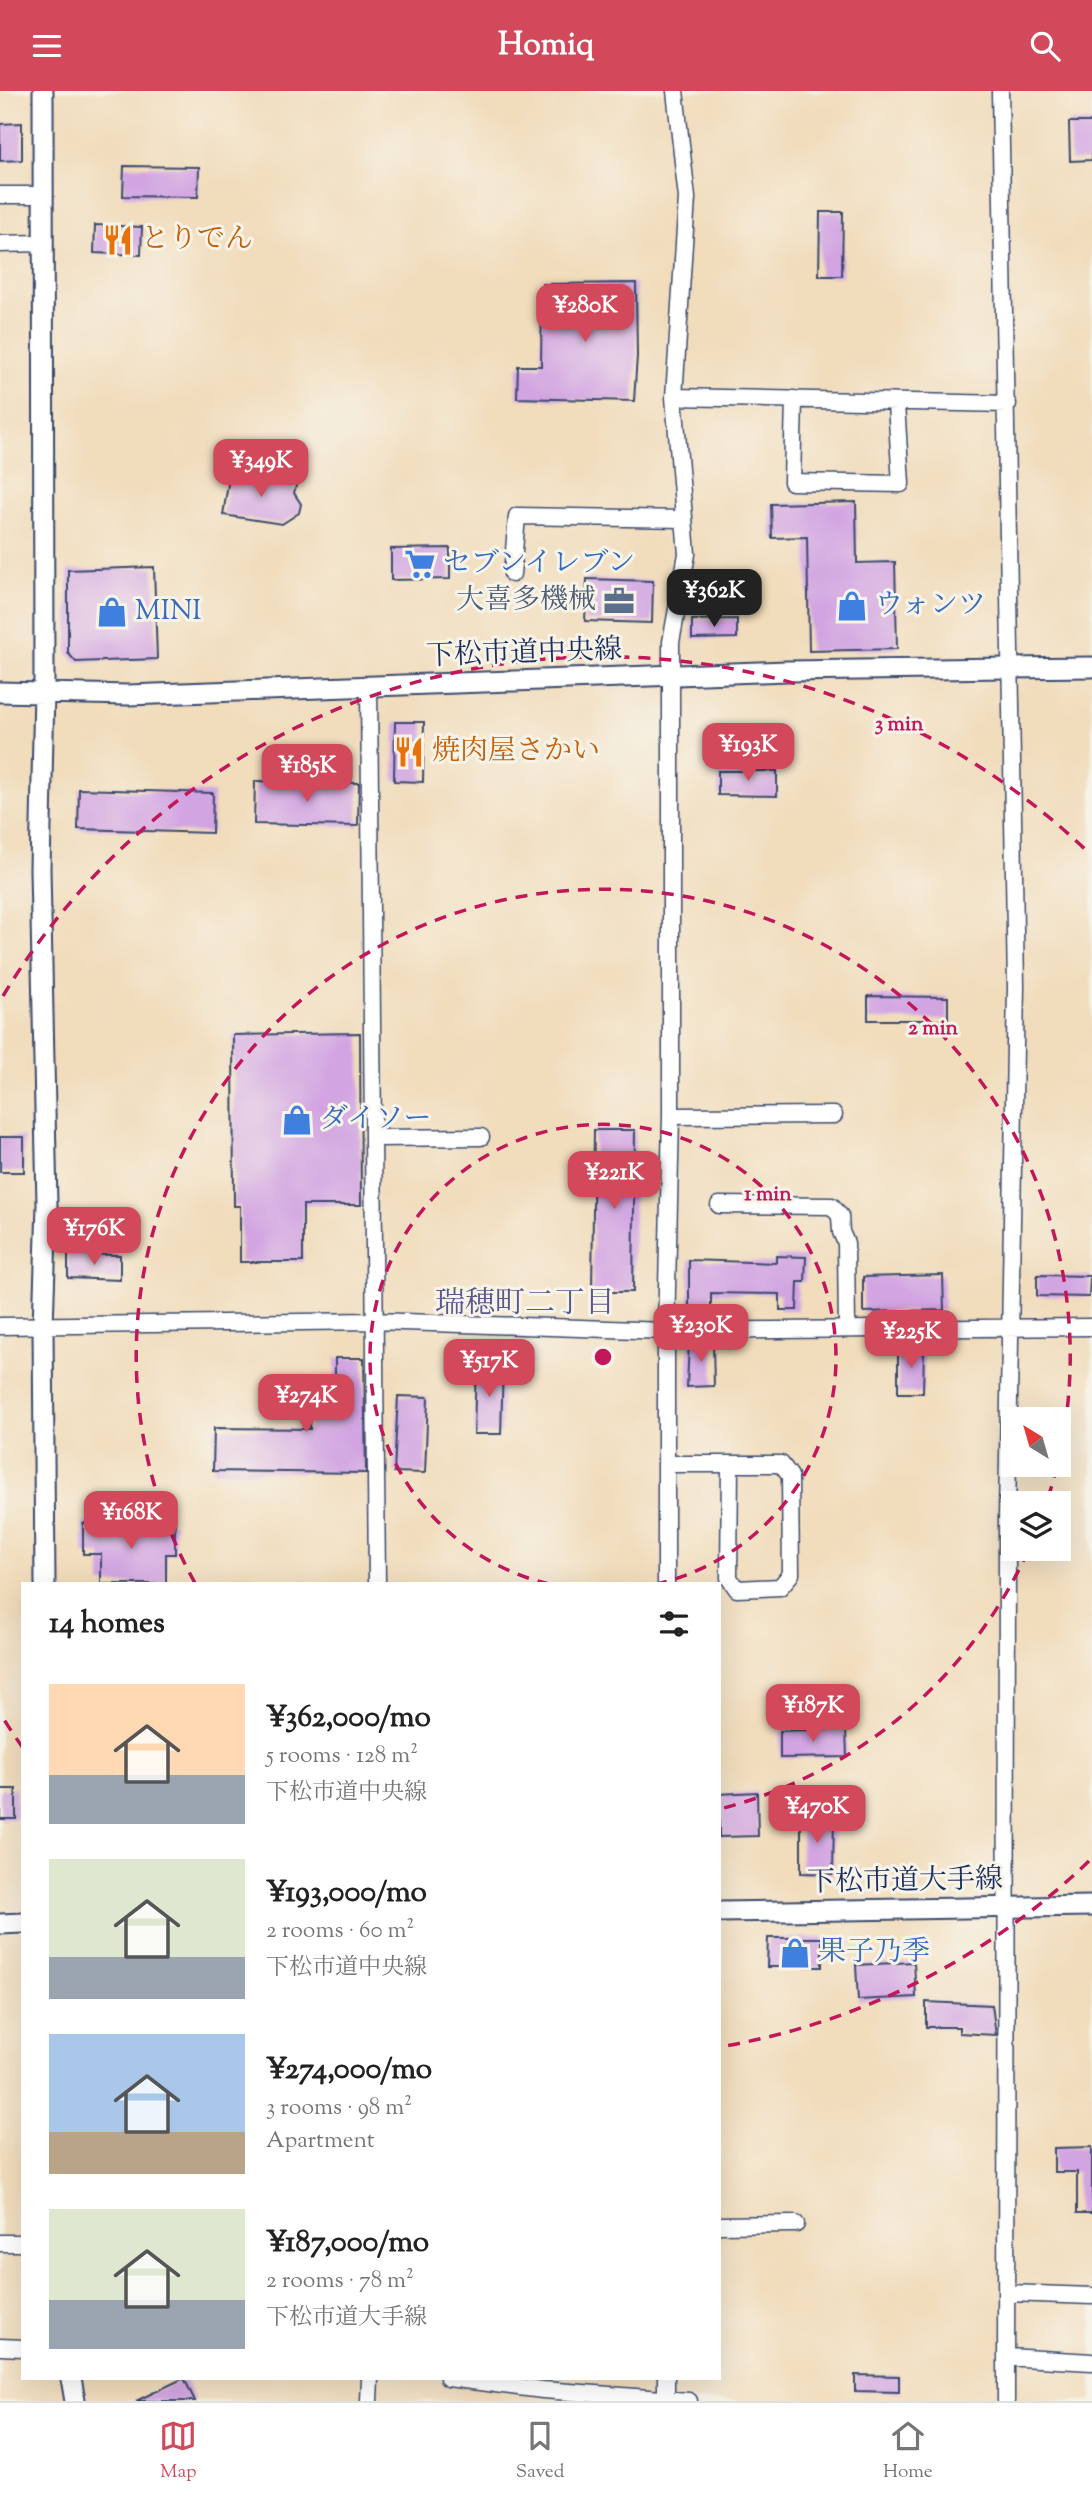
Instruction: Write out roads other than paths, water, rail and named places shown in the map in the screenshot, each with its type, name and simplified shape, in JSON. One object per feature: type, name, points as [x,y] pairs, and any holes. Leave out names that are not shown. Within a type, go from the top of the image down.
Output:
[{"type":"street","points":[[43,91],[41,243],[44,691],[40,869],[47,1205],[43,1327],[45,1582]]},
{"type":"street","points":[[666,1582],[666,1331],[671,1116],[670,677],[671,642],[687,554],[674,397],[687,198],[675,91]]},
{"type":"street","points":[[1000,91],[1008,404],[1016,986],[1009,1328],[1005,1909],[1006,2401]]},
{"type":"street","points":[[0,195],[41,195]]},
{"type":"street","points":[[0,244],[41,243]]},
{"type":"street","points":[[674,397],[896,404],[1008,404]]},
{"type":"street","points":[[794,399],[792,482],[901,484],[896,404]]},
{"type":"street","points":[[512,574],[517,516],[683,519]]},
{"type":"street","name":"下松市道中央線","points":[[0,692],[128,695],[787,671],[1092,667]]},
{"type":"street","points":[[369,687],[377,1582]]},
{"type":"street","points":[[671,1116],[835,1115]]},
{"type":"street","points":[[375,1138],[481,1137]]},
{"type":"street","points":[[719,1205],[832,1206],[840,1216],[841,1232],[846,1243],[847,1329]]},
{"type":"street","points":[[0,1326],[375,1321],[666,1331],[1092,1327]]},
{"type":"street","points":[[667,1464],[730,1464],[781,1464],[790,1475],[791,1574],[780,1587],[737,1588],[729,1578],[730,1464]]},
{"type":"street","name":"下松市道大手線","points":[[721,1912],[1092,1906]]},
{"type":"street","points":[[0,1924],[21,1923]]},
{"type":"street","points":[[721,2225],[796,2224]]},
{"type":"street","points":[[0,2243],[21,2243]]},
{"type":"street","points":[[1006,2293],[1092,2296]]},
{"type":"street","points":[[0,2347],[21,2348]]},
{"type":"street","points":[[1006,2357],[1092,2361]]},
{"type":"street","points":[[71,2380],[75,2401]]},
{"type":"street","points":[[369,2401],[370,2380]]},
{"type":"street","points":[[464,2380],[542,2390],[688,2401]]},
{"type":"street","points":[[666,2380],[666,2398]]},
{"type":"place","name":"とりでん","points":[[118,240]]},
{"type":"place","name":"セブンイレブン","points":[[420,564]]},
{"type":"place","name":"大喜多機械","points":[[619,601]]},
{"type":"place","name":"ウォンツ","points":[[852,606]]},
{"type":"place","name":"MINI","points":[[112,612]]},
{"type":"place","name":"焼肉屋さかい","points":[[409,752]]},
{"type":"place","name":"ダイソー","points":[[297,1120]]},
{"type":"place","name":"果子乃季","points":[[795,1953]]},
{"type":"district","name":"瑞穂町二丁目","points":[[525,1304]]}]
